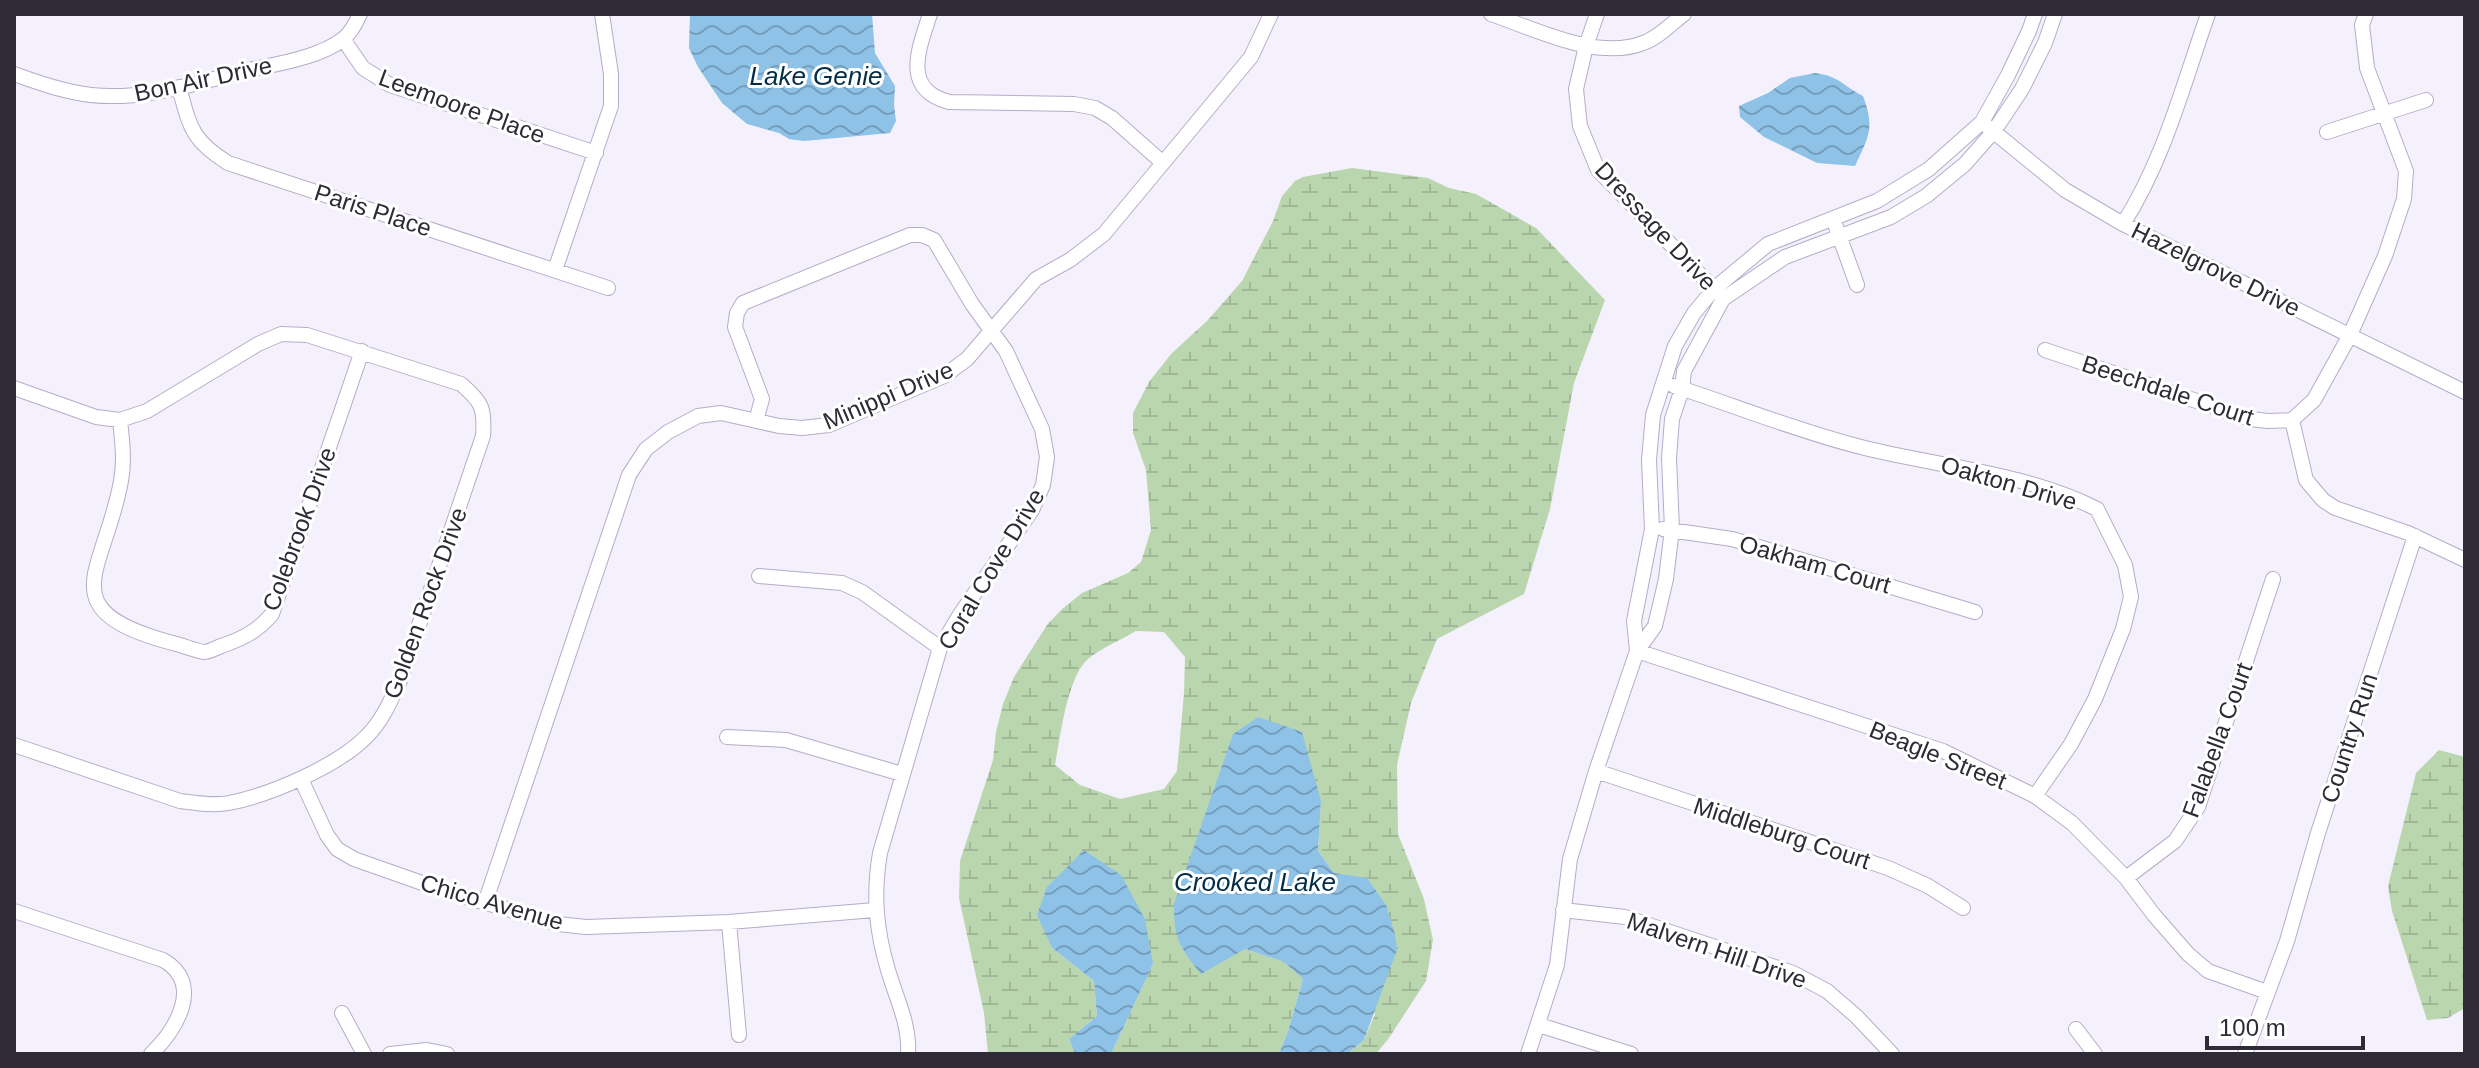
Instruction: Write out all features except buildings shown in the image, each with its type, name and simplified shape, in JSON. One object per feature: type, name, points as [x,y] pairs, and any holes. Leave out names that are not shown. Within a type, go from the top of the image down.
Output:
[{"type":"street","points":[[343,39],[360,14]]},
{"type":"street","points":[[555,270],[611,106],[612,89],[602,14]]},
{"type":"street","points":[[930,14],[919,48],[917,71],[922,87],[932,98],[949,102],[1074,104],[1095,108],[1112,118],[1163,163]]},
{"type":"street","points":[[1491,14],[1586,46],[1620,49],[1646,43],[1684,14]]},
{"type":"street","name":"Dressage Drive","points":[[1597,14],[1576,89],[1580,126],[1598,170],[1718,294]]},
{"type":"street","points":[[1528,1054],[1557,965],[1570,859],[1596,771],[1637,651],[1655,626],[1666,579],[1672,529],[1669,458],[1672,419],[1682,389],[1684,371],[1718,294],[1785,257],[1891,217],[1926,196],[1965,164],[1988,127],[2035,14]]},
{"type":"street","points":[[1637,651],[1634,621],[1652,529],[1649,460],[1653,415],[1675,346],[1694,313],[1718,294],[1768,244],[1877,201],[1988,127],[2022,89],[2045,43],[2055,14]]},
{"type":"street","points":[[2123,224],[2157,163],[2208,14]]},
{"type":"street","points":[[2366,14],[2362,25],[2367,68],[2406,171],[2404,199],[2385,256],[2350,335],[2314,400],[2292,420],[2306,480],[2314,492],[2335,508],[2415,536],[2465,560]]},
{"type":"street","name":"Minippi Drive","points":[[485,903],[629,475],[646,449],[668,432],[698,416],[721,413],[802,428],[829,425],[944,376],[967,359],[1036,279],[1070,260],[1104,234],[1251,57],[1267,15]]},
{"type":"street","name":"Bon Air Drive","points":[[14,74],[91,95],[125,96],[179,87],[293,60],[343,39]]},
{"type":"street","name":"Leemoore Place","points":[[343,39],[363,68],[390,85],[596,153]]},
{"type":"street","name":"Paris Place","points":[[179,87],[191,129],[207,150],[228,163],[608,288]]},
{"type":"street","points":[[2327,132],[2426,100]]},
{"type":"street","name":"Hazelgrove Drive","points":[[1988,127],[2065,190],[2123,224],[2465,392]]},
{"type":"street","points":[[1833,219],[1857,285]]},
{"type":"street","name":"Coral Cove Drive","points":[[756,421],[762,399],[735,327],[737,313],[743,303],[910,235],[922,235],[934,240],[972,304],[1006,351],[1042,429],[1047,457],[1043,485],[1032,510],[940,648],[880,853],[875,910],[888,972],[902,1010],[908,1054]]},
{"type":"street","points":[[14,388],[96,417],[120,420],[147,411],[258,344],[281,334],[307,335],[362,351]]},
{"type":"street","name":"Beechdale Court","points":[[2045,350],[2250,419],[2292,420]]},
{"type":"street","name":"Golden Rock Drive","points":[[14,745],[180,801],[207,805],[229,803],[301,779],[368,736],[386,710],[401,678],[483,436],[484,413],[477,398],[461,384],[362,351]]},
{"type":"street","name":"Colebrook Drive","points":[[120,420],[124,462],[93,571],[93,593],[101,609],[115,621],[164,641],[205,652],[241,639],[261,627],[272,614],[362,351]]},
{"type":"street","name":"Oakton Drive","points":[[1662,382],[1811,434],[1863,448],[1984,472],[2051,490],[2097,509],[2125,565],[2131,597],[2123,629],[2095,699],[2071,744],[2035,796]]},
{"type":"street","name":"Oakham Court","points":[[1652,529],[1672,529],[1732,539],[1975,612]]},
{"type":"street","name":"Country Run","points":[[2245,1054],[2287,941],[2318,833],[2415,536]]},
{"type":"street","points":[[759,576],[842,583],[862,592],[940,648]]},
{"type":"street","name":"Falabella Court","points":[[2126,878],[2175,841],[2198,807],[2273,579]]},
{"type":"street","name":"Beagle Street","points":[[1637,651],[1943,751],[2035,796],[2072,823],[2126,878],[2179,945],[2208,971],[2267,992]]},
{"type":"street","points":[[727,737],[786,740],[902,774]]},
{"type":"street","name":"Middleburg Court","points":[[1596,771],[1888,868],[1928,886],[1963,908]]},
{"type":"street","name":"Chico Avenue","points":[[301,779],[327,835],[337,849],[354,859],[558,924],[586,927],[729,922],[875,910]]},
{"type":"street","name":"Malvern Hill Drive","points":[[1563,910],[1625,917],[1793,973],[1827,991],[1892,1054]]},
{"type":"street","points":[[14,911],[163,960],[177,968],[185,983],[185,999],[177,1018],[151,1054]]},
{"type":"street","points":[[729,922],[739,1035]]},
{"type":"street","points":[[342,1013],[364,1054]]},
{"type":"street","points":[[1539,1025],[1631,1054]]},
{"type":"street","points":[[2076,1029],[2095,1054]]},
{"type":"street","points":[[390,1054],[427,1050],[447,1054]]},
{"type":"green space","points":[[1352,168],[1428,178],[1449,188],[1476,194],[1536,228],[1605,300],[1574,383],[1550,509],[1524,594],[1437,639],[1411,703],[1397,765],[1398,834],[1424,899],[1433,940],[1426,981],[1376,1054],[1347,1054],[1364,1040],[1375,1014],[1334,873],[1318,851],[1321,801],[1245,949],[1284,962],[1303,979],[1279,1054],[1111,1054],[1153,964],[1052,948],[1094,981],[1097,1016],[1069,1039],[1075,1054],[988,1054],[984,1013],[959,898],[960,861],[993,760],[1003,704],[1014,677],[1047,625],[1062,609],[1082,593],[1128,573],[1141,562],[1151,530],[1146,470],[1133,433],[1133,413],[1149,382],[1171,354],[1208,320],[1242,281],[1273,221],[1282,196],[1295,181]],"holes":[[[1136,631],[1164,632],[1185,657],[1177,771],[1164,789],[1120,799],[1080,785],[1055,765],[1070,694],[1081,668],[1093,655]]]},
{"type":"green space","points":[[2439,750],[2465,757],[2465,1008],[2448,1018],[2427,1020],[2392,911],[2388,886],[2416,773]]},
{"type":"water","name":"Lake Genie","points":[[690,14],[872,14],[875,53],[895,86],[896,121],[890,133],[804,141],[747,124],[722,103],[698,67],[689,48]]},
{"type":"water","points":[[1815,73],[1835,79],[1863,96],[1869,116],[1869,132],[1855,166],[1817,163],[1764,137],[1740,117],[1739,106],[1768,93],[1790,78]]},
{"type":"water","name":"Crooked Lake","points":[[1258,717],[1302,732],[1321,801],[1318,851],[1334,873],[1367,878],[1386,905],[1395,934],[1397,950],[1364,1040],[1347,1054],[1279,1054],[1303,979],[1284,962],[1245,949],[1201,974],[1177,935],[1174,904],[1233,734]]},
{"type":"water","name":"Crooked Lake","points":[[1084,850],[1121,875],[1145,919],[1153,964],[1111,1054],[1075,1054],[1069,1039],[1097,1016],[1094,981],[1052,948],[1037,915],[1047,887]]}]
